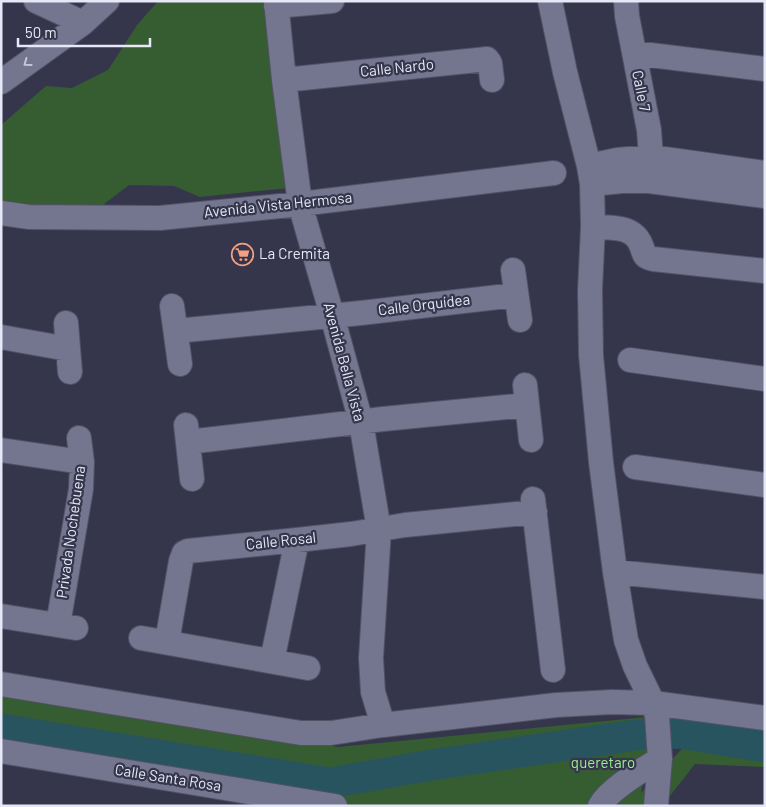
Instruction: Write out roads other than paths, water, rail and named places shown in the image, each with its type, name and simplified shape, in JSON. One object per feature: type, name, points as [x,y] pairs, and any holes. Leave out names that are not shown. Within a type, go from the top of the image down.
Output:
[{"type":"street","points":[[36,1],[83,23]]},
{"type":"street","points":[[1,82],[83,23],[107,1]]},
{"type":"street","points":[[276,4],[332,1]]},
{"type":"street","points":[[550,1],[590,175],[593,227],[590,290],[591,355],[601,462],[626,640],[635,666],[655,709],[660,754],[656,806]]},
{"type":"street","name":"Calle 7","points":[[626,1],[627,16],[649,130],[651,156],[649,181]]},
{"type":"street","name":"Avenida Bella Vista","points":[[276,4],[300,204],[361,422],[379,530],[371,658],[373,692],[383,725]]},
{"type":"street","points":[[634,53],[765,69]]},
{"type":"street","name":"Calle Nardo","points":[[284,80],[488,59],[492,80]]},
{"type":"street","points":[[590,175],[617,160],[651,156],[765,172]]},
{"type":"street","name":"Avenida Vista Hermosa","points":[[1,213],[28,217],[160,218],[300,204],[554,173]]},
{"type":"street","points":[[590,175],[622,181],[649,181],[765,196]]},
{"type":"street","points":[[593,227],[622,228],[632,233],[641,245],[644,254],[653,260],[765,271]]},
{"type":"street","points":[[513,270],[520,320]]},
{"type":"street","name":"Calle Orquídea","points":[[176,331],[516,295]]},
{"type":"street","points":[[172,306],[180,364]]},
{"type":"street","points":[[66,323],[70,372]]},
{"type":"street","points":[[1,337],[68,349]]},
{"type":"street","points":[[630,360],[765,378]]},
{"type":"street","points":[[192,479],[187,433],[361,422],[526,395],[531,440]]},
{"type":"street","name":"Privada Nochebuena","points":[[1,616],[67,627],[81,489],[82,462],[79,438]]},
{"type":"street","points":[[1,450],[82,462]]},
{"type":"street","points":[[635,468],[765,485]]},
{"type":"street","name":"Calle Rosal","points":[[167,642],[181,561],[184,554],[188,551],[379,530],[534,506],[553,670]]},
{"type":"street","points":[[272,661],[297,540]]},
{"type":"street","points":[[615,572],[765,587]]},
{"type":"street","points":[[141,638],[308,668]]},
{"type":"street","points":[[1,684],[301,733],[331,733],[383,725],[556,705],[612,702],[655,709],[765,718]]},
{"type":"street","name":"Calle Santa Rosa","points":[[1,751],[335,806]]},
{"type":"street","points":[[600,806],[602,801],[618,787],[660,754]]},
{"type":"waterway","points":[[1,729],[330,783],[431,765],[636,735],[679,733],[765,747]]},
{"type":"place","name":"La Cremita","points":[[243,254]]},
{"type":"park label","name":"queretaro","points":[[603,763]]}]
